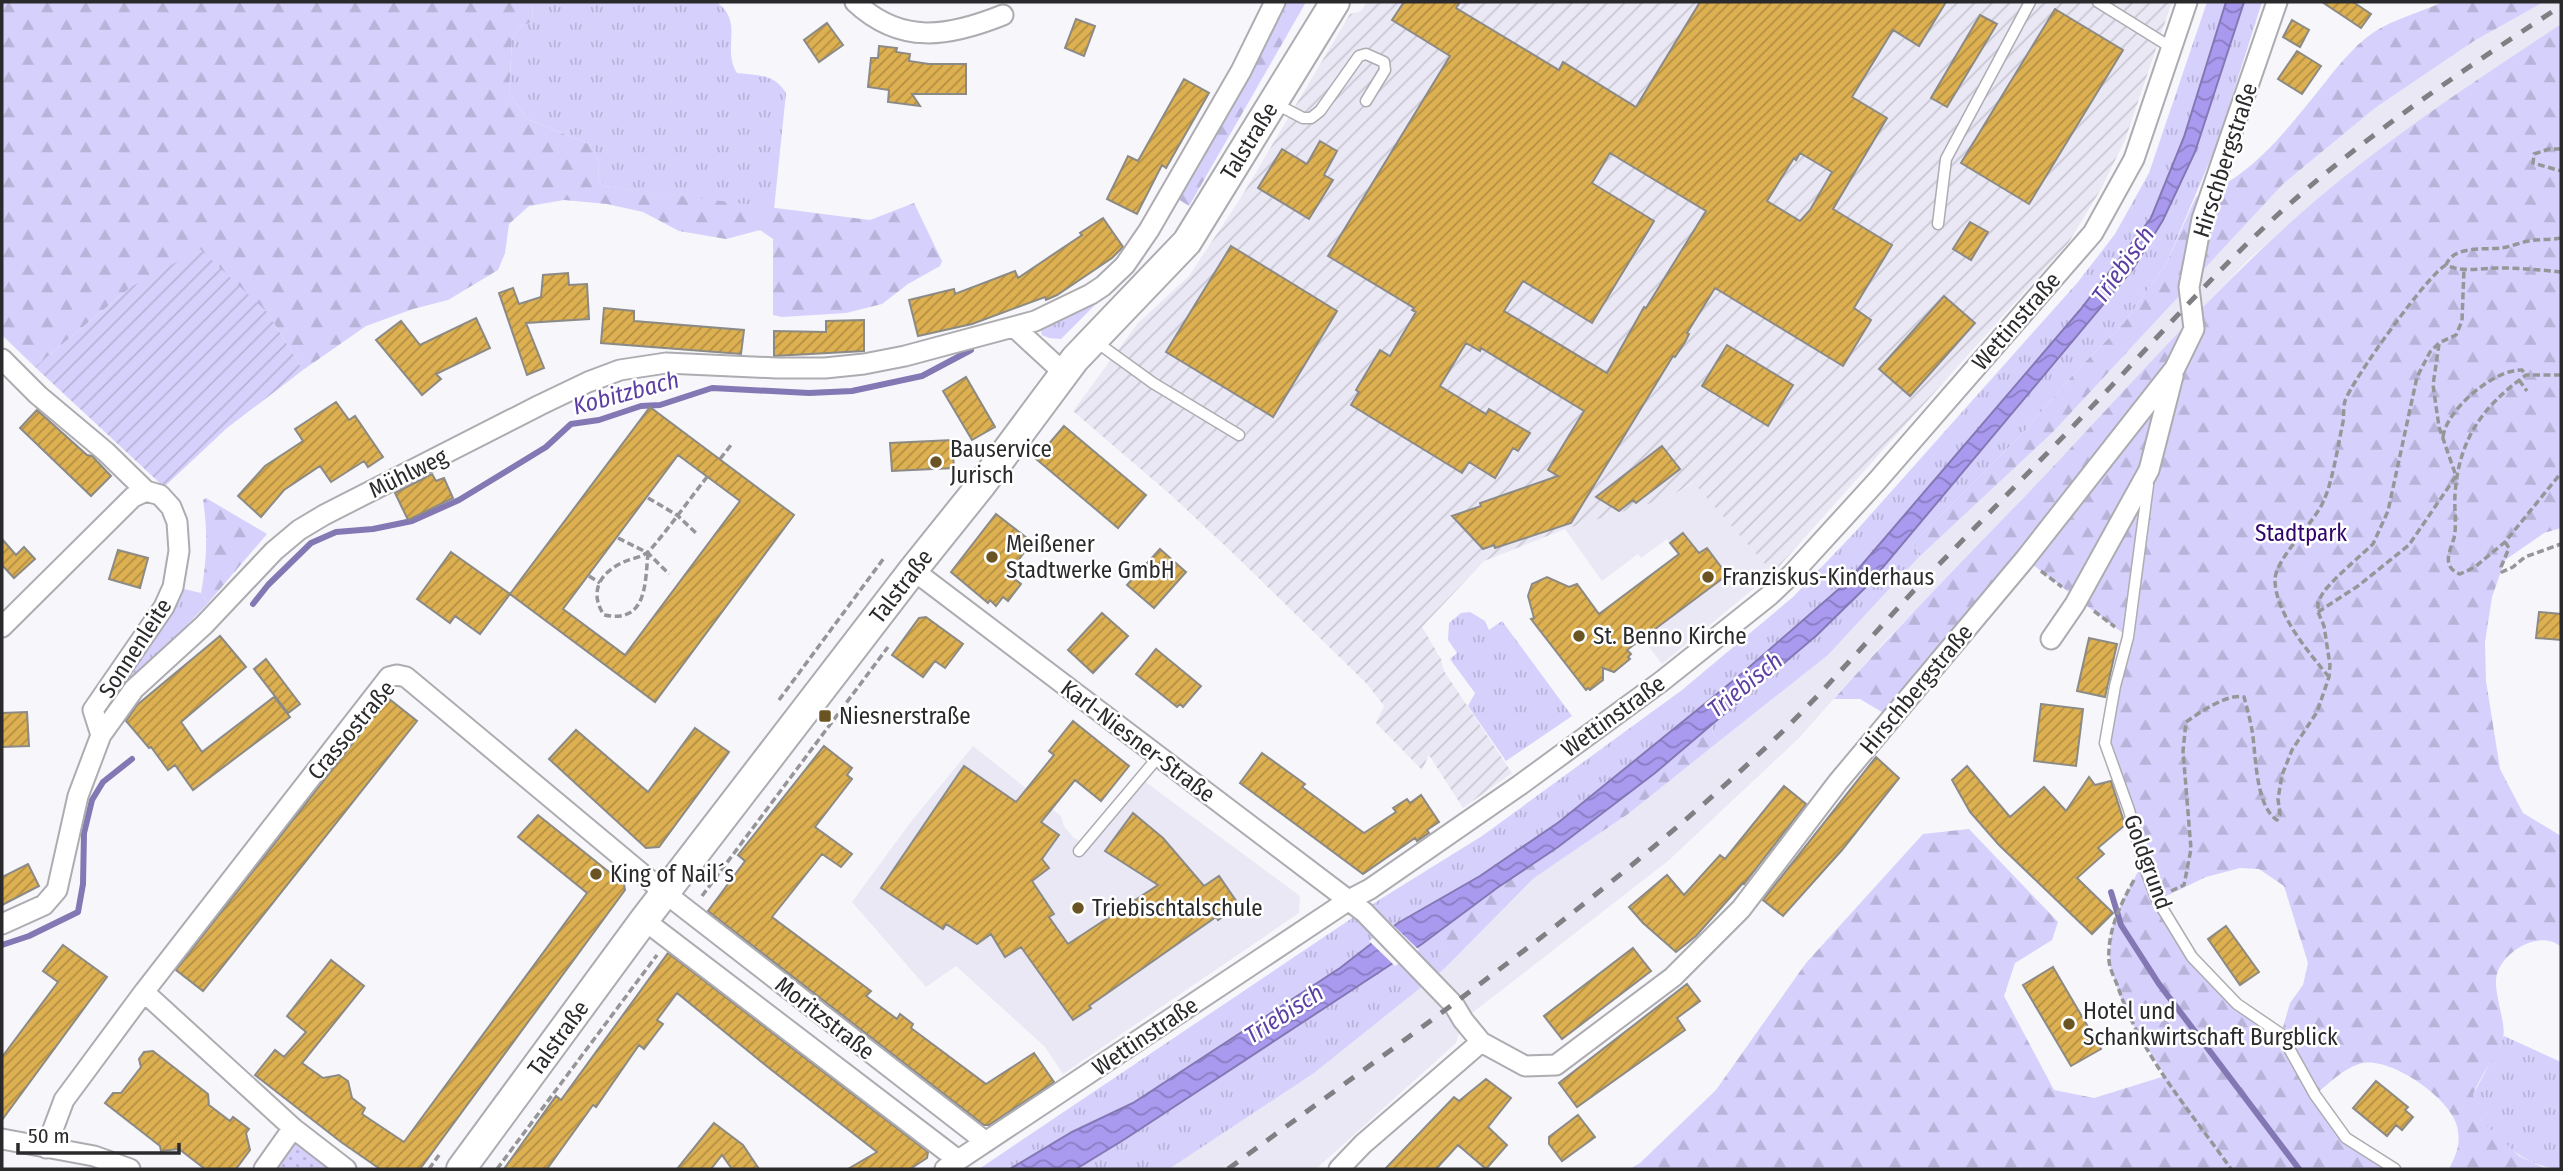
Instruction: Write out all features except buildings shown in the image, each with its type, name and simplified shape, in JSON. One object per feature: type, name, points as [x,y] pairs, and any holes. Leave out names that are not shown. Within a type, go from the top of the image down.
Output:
[{"type":"main road","name":"Talstraße","points":[[461,1169],[644,920],[982,484],[1064,373],[1092,339],[1188,242],[1335,2]]},
{"type":"street","points":[[855,2],[871,17],[894,28],[924,33],[950,33],[1003,15]]},
{"type":"street","name":"Talstraße","points":[[1103,286],[1125,265],[1149,230],[1241,71],[1275,2]]},
{"type":"street","name":"Wettinstraße","points":[[951,1165],[1356,906],[1370,889],[1520,785],[1731,627],[1793,573],[1877,481],[2093,233],[2134,159],[2187,2]]},
{"type":"street","name":"Hirschbergstraße","points":[[1481,1042],[1525,1066],[1556,1065],[1673,977],[1741,909],[1838,782],[2025,559],[2175,368],[2194,329],[2189,287],[2202,219],[2277,2]]},
{"type":"street","name":"Mühlweg","points":[[2,923],[44,905],[57,890],[78,796],[101,735],[134,689],[204,625],[274,551],[299,530],[324,515],[588,382],[620,370],[645,365],[825,368],[864,364],[1014,327],[1057,311],[1103,286]]},
{"type":"street","points":[[1014,327],[1064,373]]},
{"type":"street","name":"Sonnenleite","points":[[2,359],[38,395],[146,491],[160,495],[171,508],[177,522],[177,573],[164,607],[93,710],[101,735]]},
{"type":"street","points":[[2051,639],[2075,604],[2150,470],[2175,368]]},
{"type":"street","points":[[2,627],[133,497],[146,491]]},
{"type":"street","name":"Karl-Niesner-Straße","points":[[913,570],[1356,906],[1414,961],[1454,1005],[1481,1042]]},
{"type":"street","name":"Crassostraße","points":[[144,992],[389,677],[397,674],[406,677],[665,893]]},
{"type":"street","name":"Moritzstraße","points":[[665,893],[986,1142]]},
{"type":"street","name":"Moritzstraße","points":[[644,920],[951,1165]]},
{"type":"street","points":[[46,1148],[64,1100],[144,992],[293,1128],[346,1169]]},
{"type":"street","points":[[1339,1169],[1363,1144],[1481,1042]]},
{"type":"street","points":[[264,1169],[293,1128]]},
{"type":"street","points":[[2,1139],[46,1148],[92,1163],[130,1169]]},
{"type":"lane","points":[[1938,224],[1946,159],[2030,2]]},
{"type":"lane","points":[[2098,2],[2172,48]]},
{"type":"lane","points":[[1273,103],[1303,118],[1311,118],[1320,110],[1359,55],[1366,54],[1384,62],[1385,70],[1366,101]]},
{"type":"lane","points":[[1092,339],[1153,383],[1238,435]]},
{"type":"lane","name":"Goldgrund","points":[[2150,470],[2128,637],[2115,686],[2105,743],[2129,810],[2143,862],[2156,898],[2192,957],[2237,1004],[2281,1034],[2315,1095],[2346,1138],[2395,1169]]},
{"type":"lane","points":[[1080,850],[1159,756]]},
{"type":"path","points":[[2561,149],[2549,149],[2534,154],[2532,160],[2533,163],[2561,172]]},
{"type":"path","points":[[2329,677],[2290,625],[2276,595],[2274,578],[2324,501],[2345,400],[2376,349],[2449,259],[2470,250],[2503,248],[2529,241],[2561,238]]},
{"type":"path","points":[[2446,265],[2454,269],[2561,272]]},
{"type":"path","points":[[2176,889],[2184,885],[2190,849],[2183,751],[2186,722],[2207,708],[2237,695],[2244,697],[2252,727],[2263,798],[2271,816],[2277,820],[2280,815],[2278,799],[2287,762],[2317,712],[2329,677],[2330,665],[2318,602],[2324,591],[2373,544],[2388,511],[2417,377],[2430,352],[2439,343],[2456,335],[2462,321],[2464,268]]},
{"type":"path","points":[[2439,343],[2433,385],[2443,441],[2456,476]]},
{"type":"path","points":[[2443,441],[2443,432],[2449,419],[2477,390],[2511,371],[2561,375]]},
{"type":"path","points":[[2526,374],[2484,412],[2464,445],[2456,476],[2454,537],[2447,558],[2451,568],[2460,573],[2468,571],[2505,542],[2561,473]]},
{"type":"path","points":[[2519,380],[2527,391]]},
{"type":"path","points":[[720,459],[731,445]]},
{"type":"path","points":[[2318,612],[2357,586],[2409,545],[2456,476]]},
{"type":"path","points":[[648,553],[623,562],[606,574],[596,589],[596,604],[604,615],[619,618],[633,611],[644,594],[648,553],[706,477]]},
{"type":"path","points":[[648,498],[677,515],[698,535]]},
{"type":"path","points":[[618,538],[648,553],[668,573]]},
{"type":"path","points":[[2505,542],[2509,548],[2502,572],[2513,568],[2525,557],[2561,544]]},
{"type":"path","points":[[589,576],[600,583]]},
{"type":"path","points":[[690,913],[891,642]]},
{"type":"path","points":[[2122,902],[2112,928],[2109,963],[2126,1013],[2165,1076],[2231,1169]]},
{"type":"path","points":[[497,1169],[669,939]]},
{"type":"shaded area","points":[[1367,2],[2172,2],[2125,140],[2101,189],[2069,242],[1773,573],[1693,482],[1668,498],[1565,529],[1484,561],[1422,627],[1441,659],[1444,671],[1512,773],[1463,808],[1429,755],[1422,770],[1376,723],[1384,706],[1367,684],[1172,496],[1073,411],[1138,323],[1189,276],[1240,199],[1350,14],[1361,11]]},
{"type":"shaded area","points":[[2544,2],[2561,2],[2561,24],[2475,81],[2391,142],[2318,199],[2248,260],[1887,639],[1799,738],[1668,861],[1463,1020],[1456,1043],[1316,1169],[1169,1169],[1314,1073],[1444,969],[1534,878],[1628,814],[1828,655],[1918,558],[2053,432],[2283,184],[2375,108],[2474,41]]},
{"type":"shaded area","name":"Franziskus-Kinderhaus","points":[[1694,482],[1773,573],[1662,664],[1642,638],[1669,618],[1642,581],[1679,553],[1667,539],[1641,558],[1638,554],[1602,581],[1565,529],[1668,498]]},
{"type":"shaded area","name":"Triebischtalschule","points":[[973,746],[1061,816],[1064,826],[1082,843],[1091,837],[1136,775],[1300,896],[1299,913],[1063,1074],[1045,1047],[956,966],[926,987],[852,902],[910,823]]},
{"type":"green space","points":[[2,2],[533,2],[532,22],[521,26],[512,39],[509,93],[527,119],[591,145],[599,163],[598,177],[604,186],[870,220],[914,203],[942,261],[940,266],[908,284],[882,304],[846,313],[782,317],[773,315],[773,239],[760,230],[726,239],[679,231],[643,212],[607,204],[564,200],[529,206],[509,224],[505,253],[498,270],[448,300],[366,326],[303,370],[267,312],[131,287],[35,367],[2,335]]},
{"type":"green space","points":[[533,2],[716,2],[725,9],[731,26],[731,54],[737,73],[771,79],[786,93],[774,209],[604,186],[598,177],[599,163],[591,145],[527,119],[509,93],[512,39],[521,26],[532,22]]},
{"type":"green space","points":[[1283,2],[1306,2],[1189,206],[1178,199],[1241,89]]},
{"type":"green space","points":[[2207,2],[2226,2],[2184,137],[2151,218],[2080,310],[1848,581],[1739,676],[1559,822],[1480,876],[1398,923],[1340,968],[1133,1103],[1072,1132],[1010,1169],[979,1169],[1379,900],[1482,836],[1682,690],[1793,597],[1856,531],[2078,282],[2115,234],[2149,173]]},
{"type":"green space","points":[[2244,2],[2262,2],[2217,144],[2166,264],[2124,323],[2077,370],[2023,433],[1912,544],[1919,549],[1918,558],[1828,655],[1717,743],[1719,739],[1713,734],[1712,725],[1817,635],[1867,585],[2133,269],[2163,220],[2195,152]]},
{"type":"green space","points":[[2443,2],[2544,2],[2474,41],[2375,108],[2283,184],[2053,432],[1918,558],[1919,549],[1912,544],[2023,433],[2077,370],[2124,323],[2166,264],[2196,197],[2233,179],[2265,153],[2344,59],[2366,38],[2390,23]]},
{"type":"green space","name":"Stadtpark","points":[[2561,24],[2561,528],[2544,533],[2505,560],[2492,597],[2485,642],[2486,681],[2500,769],[2523,813],[2561,836],[2561,947],[2544,940],[2534,941],[2515,950],[2501,965],[2496,981],[2503,1038],[2473,1095],[2481,1120],[2519,1156],[2546,1169],[2449,1169],[2459,1142],[2456,1123],[2450,1112],[2415,1080],[2385,1065],[2371,1063],[2347,1069],[2315,1095],[2346,1138],[2395,1169],[1630,1169],[1640,1163],[1716,1090],[1806,963],[1923,834],[1969,829],[2058,922],[2052,940],[2015,963],[2004,996],[2054,1090],[2094,1098],[2165,1076],[2126,1013],[2109,963],[2112,928],[2143,862],[2105,743],[2128,637],[2025,559],[1892,718],[1860,699],[1834,699],[2186,325],[2282,230],[2375,153],[2436,108]],"holes":[[[2240,868],[2259,869],[2284,886],[2308,963],[2303,985],[2290,1003],[2281,1034],[2237,1004],[2192,957],[2158,900],[2206,877]]]},
{"type":"green space","points":[[200,249],[267,312],[303,370],[227,428],[164,487],[35,367],[131,287]]},
{"type":"green space","points":[[1097,299],[1098,302],[1061,339],[1042,335],[1040,328]]},
{"type":"green space","points":[[206,498],[267,534],[208,603],[201,593],[206,546],[203,500]]},
{"type":"green space","points":[[184,589],[201,593],[208,603],[153,661],[102,721],[100,711],[176,608]]},
{"type":"green space","points":[[1470,612],[1485,621],[1489,630],[1502,621],[1572,716],[1506,761],[1468,706],[1475,693],[1450,659],[1457,653],[1448,640],[1449,623],[1461,613]]},
{"type":"green space","points":[[1712,725],[1713,734],[1719,739],[1717,743],[1628,814],[1534,878],[1444,969],[1436,963],[1447,941],[1438,933],[1497,888],[1558,847],[1655,773]]},
{"type":"green space","points":[[1438,933],[1448,940],[1436,963],[1444,969],[1314,1073],[1169,1169],[1076,1169],[1279,1039]]},
{"type":"green space","points":[[2504,1036],[2561,1062],[2561,1169],[2539,1165],[2517,1154],[2498,1138],[2479,1115],[2473,1095]]},
{"type":"green space","points":[[293,1142],[330,1169],[273,1169]]},
{"type":"water","name":"Triebisch","points":[[2226,2],[2244,2],[2195,152],[2163,220],[2133,269],[1868,585],[1817,635],[1655,773],[1558,847],[1422,944],[1076,1169],[1010,1169],[1072,1132],[1133,1103],[1340,968],[1398,923],[1480,876],[1559,822],[1739,676],[1848,581],[2080,310],[2151,218],[2184,137]]},
{"type":"pier","points":[[1392,924],[1419,950],[1395,966],[1369,941]]},
{"type":"waterway","name":"Kobitzbach","points":[[253,604],[268,585],[311,543],[336,532],[373,529],[412,521],[459,500],[546,447],[571,424],[599,420],[641,406],[660,405],[712,388],[809,393],[852,391],[922,376],[971,350]]},
{"type":"waterway","name":"Kobitzbach","points":[[2,945],[29,936],[78,912],[83,884],[84,833],[92,800],[103,782],[132,759]]},
{"type":"waterway","points":[[2111,892],[2121,925],[2159,984],[2299,1169]]},
{"type":"railway","points":[[1228,1169],[1512,960],[1716,793],[1799,715],[1921,583],[2208,283],[2277,215],[2395,119],[2561,6]]},
{"type":"place","name":"Bauservice Jurisch","points":[[936,462]]},
{"type":"place","name":"Meißener Stadtwerke GmbH","points":[[992,557]]},
{"type":"place","name":"Franziskus-Kinderhaus","points":[[1708,577]]},
{"type":"place","name":"St. Benno Kirche","points":[[1579,636]]},
{"type":"place","name":"Niesnerstraße","points":[[825,716]]},
{"type":"place","name":"King of Nail´s","points":[[596,874]]},
{"type":"place","name":"Triebischtalschule","points":[[1078,908]]},
{"type":"place","name":"Hotel und Schankwirtschaft Burgblick","points":[[2069,1024]]}]
